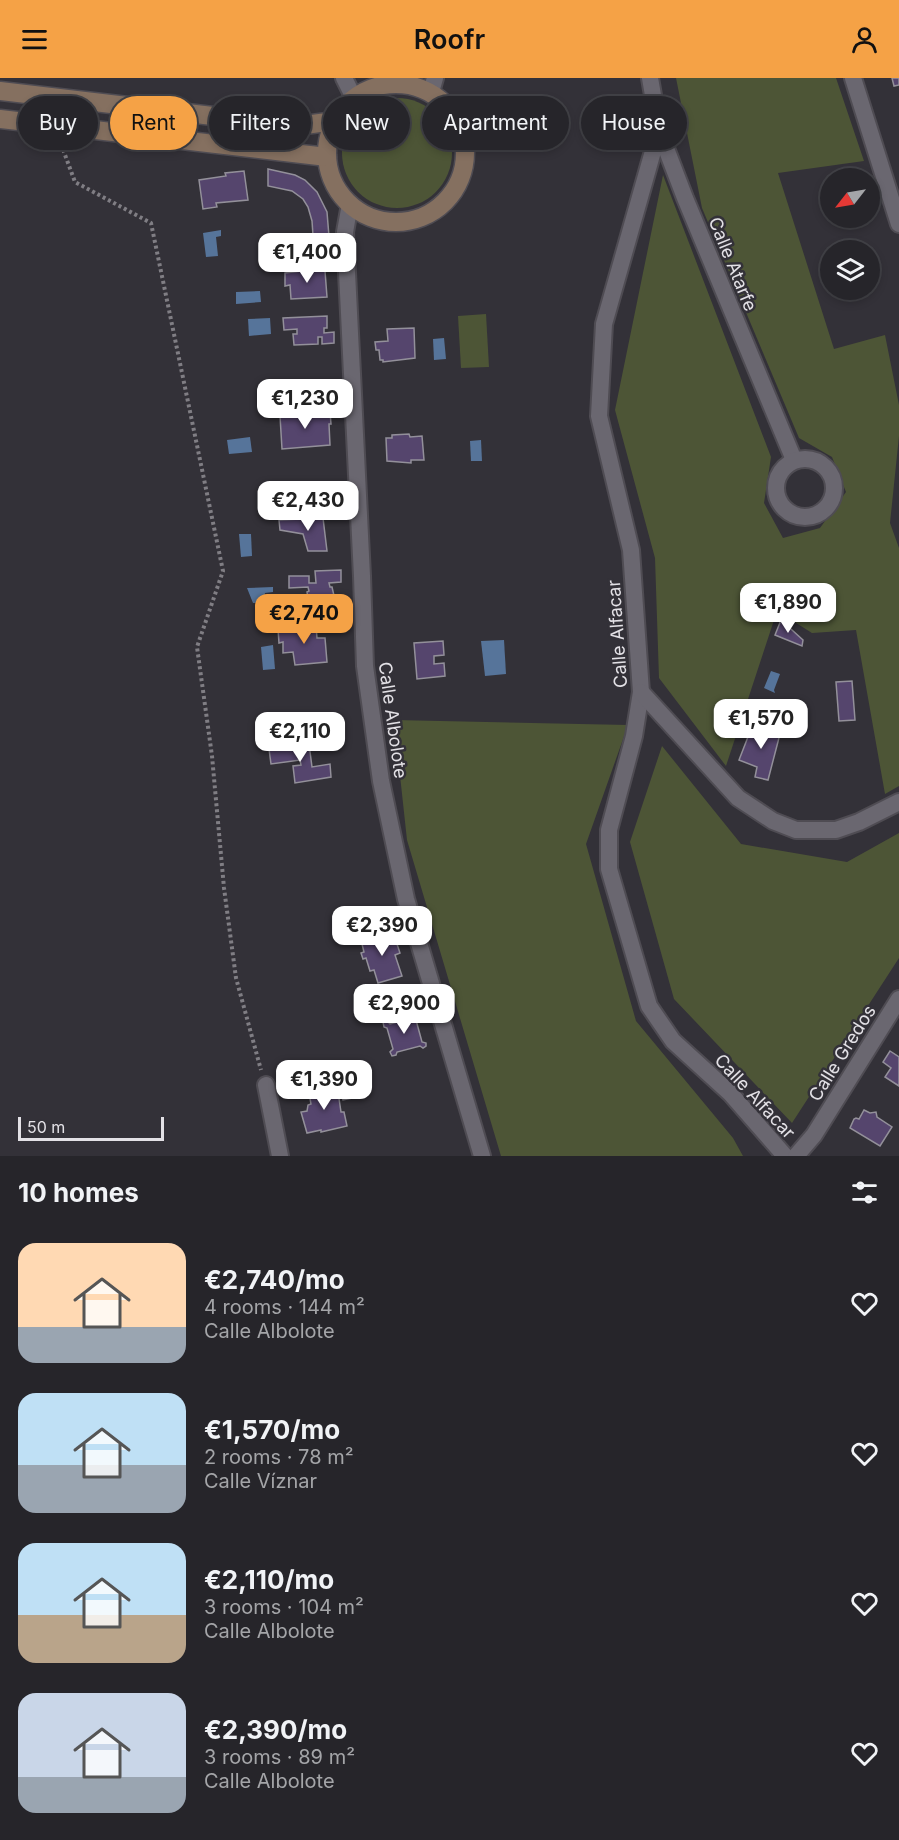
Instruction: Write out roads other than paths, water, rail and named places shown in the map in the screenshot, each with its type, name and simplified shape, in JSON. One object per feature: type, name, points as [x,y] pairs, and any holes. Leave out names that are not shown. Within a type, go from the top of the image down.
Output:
[{"type":"street","points":[[345,78],[353,96]]},
{"type":"street","name":"Calle Atarfe","points":[[650,78],[653,96]]},
{"type":"street","points":[[853,78],[899,224]]},
{"type":"street","points":[[328,150],[331,174],[339,191],[350,204],[370,217],[393,222],[415,220],[436,210],[453,193],[463,173],[466,150],[461,127],[433,85],[392,83],[372,88],[358,96]]},
{"type":"street","points":[[0,91],[41,96]]},
{"type":"street","points":[[98,103],[297,126],[323,123]]},
{"type":"street","points":[[0,119],[18,121]]},
{"type":"street","points":[[98,130],[327,157]]},
{"type":"street","name":"Calle Alfacar","points":[[653,150],[604,324],[599,416],[631,550],[641,692],[634,736],[609,830],[609,869],[649,1006],[673,1041],[730,1093],[785,1156]]},
{"type":"street","name":"Calle Atarfe","points":[[667,150],[794,460]]},
{"type":"street","name":"Calle Albolote","points":[[350,204],[345,232],[365,666],[374,735],[381,781],[406,899],[482,1156]]},
{"type":"street","points":[[641,692],[738,798],[773,821],[796,830],[836,830],[860,822],[899,802]]},
{"type":"street","name":"Calle Gredos","points":[[795,1156],[814,1135],[899,999]]},
{"type":"street","points":[[266,1085],[280,1156]]},
{"type":"water","points":[[221,230],[221,236],[216,237],[218,256],[206,257],[203,233]]},
{"type":"water","points":[[299,242],[300,252],[265,254],[265,244]]},
{"type":"water","points":[[260,291],[261,302],[236,304],[236,292]]},
{"type":"water","points":[[270,318],[271,334],[249,336],[248,319]]},
{"type":"water","points":[[444,338],[446,359],[434,360],[433,339]]},
{"type":"water","points":[[250,437],[252,452],[229,454],[227,440]]},
{"type":"water","points":[[481,440],[482,461],[471,461],[470,441]]},
{"type":"water","points":[[239,534],[251,534],[252,556],[241,557]]},
{"type":"water","points":[[273,587],[273,592],[265,593],[264,597],[288,596],[288,602],[253,603],[247,588]]},
{"type":"water","points":[[504,640],[506,674],[485,676],[481,641]]},
{"type":"water","points":[[273,645],[275,669],[263,670],[261,647]]},
{"type":"water","points":[[771,671],[780,674],[775,693],[764,688]]}]
